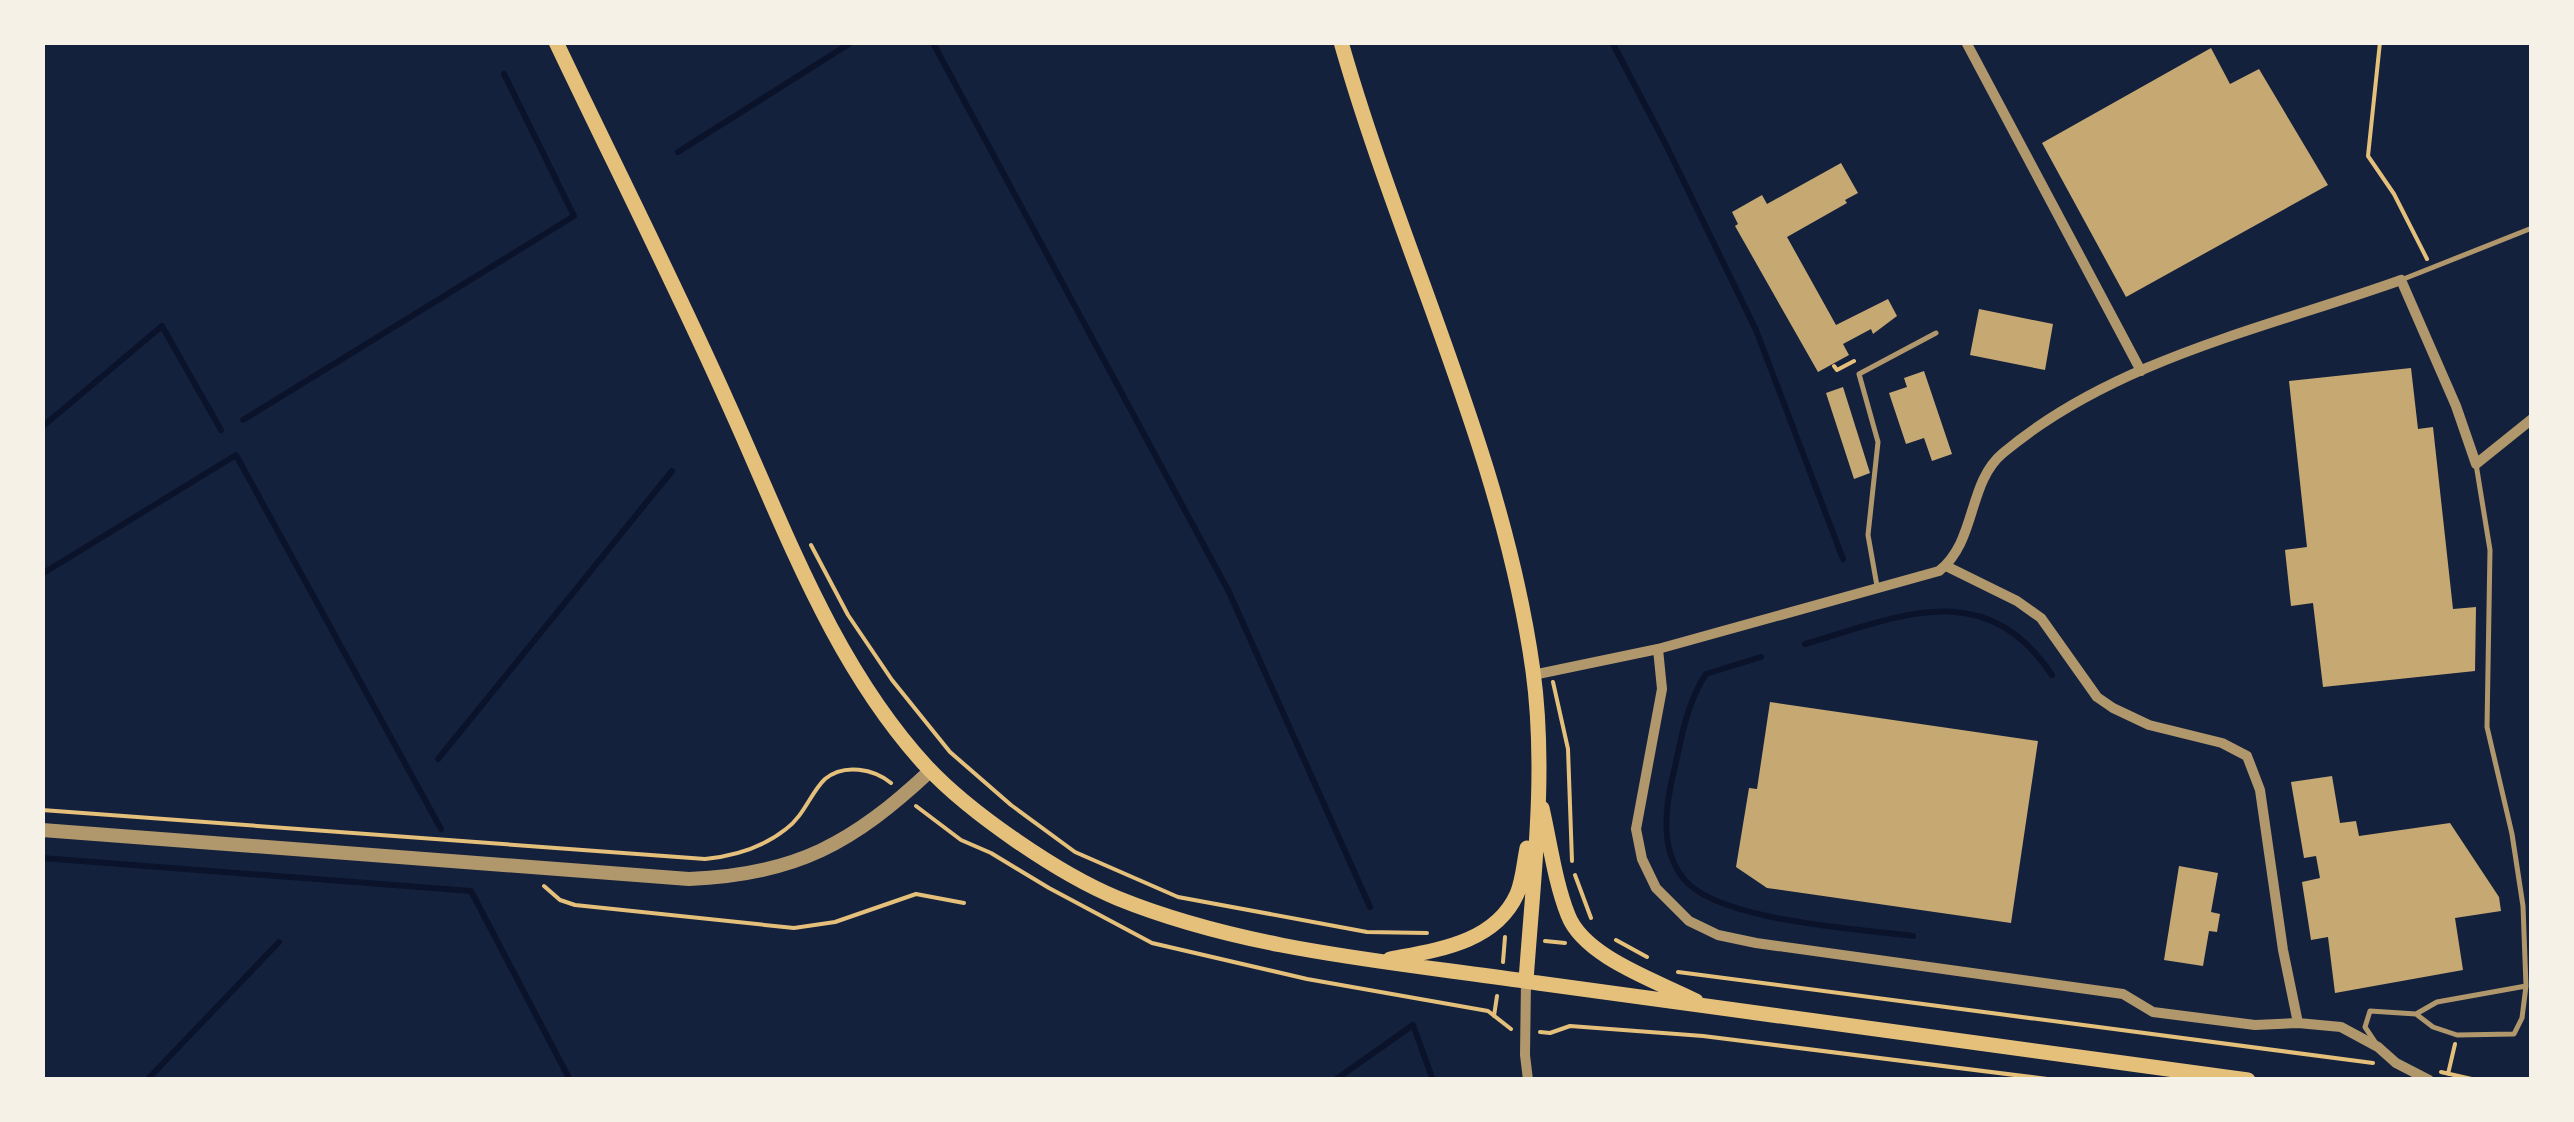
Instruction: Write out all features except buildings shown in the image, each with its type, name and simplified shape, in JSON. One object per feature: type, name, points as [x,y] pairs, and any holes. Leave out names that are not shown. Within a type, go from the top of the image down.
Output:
[{"type":"main road","points":[[556,42],[702,346],[826,618],[865,686],[930,771],[1043,857],[1113,897],[1275,944],[1710,1008],[2248,1080]]},
{"type":"main road","points":[[1342,42],[1488,479],[1520,603],[1534,676],[1538,795],[1526,981]]},
{"type":"main road","points":[[1378,961],[1452,947],[1499,922],[1518,893],[1538,795]]},
{"type":"main road","points":[[1538,795],[1568,917],[1589,944],[1710,1008]]},
{"type":"street","points":[[1966,42],[2142,372]]},
{"type":"street","points":[[1534,676],[1658,649],[1931,574],[1946,566],[1961,545],[1994,461],[2070,407],[2142,372],[2264,324],[2401,280],[2456,406],[2476,464],[2532,418]]},
{"type":"street","points":[[1946,566],[2017,600],[2041,618],[2097,697],[2113,708],[2149,725],[2222,743],[2247,756],[2260,790],[2283,950],[2298,1023]]},
{"type":"street","points":[[1658,649],[1662,689],[1636,829],[1642,859],[1656,888],[1689,920],[1718,935],[1756,942],[2123,994],[2153,1012],[2255,1025],[2341,1027],[2378,1047],[2396,1063],[2430,1075]]},
{"type":"street","points":[[42,830],[689,879],[771,870],[816,855],[860,831],[930,771]]},
{"type":"street","points":[[1526,981],[1528,1080]]},
{"type":"lane","points":[[2401,280],[2532,228]]},
{"type":"lane","points":[[1878,589],[1868,536],[1878,442],[1859,374],[1936,333]]},
{"type":"lane","points":[[2378,1047],[2365,1027],[2370,1011],[2416,1014],[2433,1026],[2458,1035],[2514,1034],[2522,1018],[2526,986],[2519,872],[2487,728],[2490,550],[2476,464]]},
{"type":"lane","points":[[2416,1014],[2437,1002],[2526,986]]},
{"type":"path","points":[[2380,42],[2368,156],[2394,194],[2432,267]]},
{"type":"path","points":[[1551,672],[1568,748],[1572,866],[1591,918]]},
{"type":"path","points":[[950,752],[1010,805],[1075,852],[1178,898],[1367,932],[1424,934],[1438,930]]},
{"type":"path","points":[[536,867],[546,889],[560,900],[576,905],[794,928],[835,922],[916,894],[964,903]]},
{"type":"path","points":[[1505,936],[1589,944]]},
{"type":"path","points":[[1616,940],[1658,963]]},
{"type":"path","points":[[1672,971],[2374,1064],[2396,1063]]},
{"type":"path","points":[[1494,1016],[1510,1029],[1550,1034],[1570,1026],[1703,1036],[2056,1080]]},
{"type":"path","points":[[2448,1074],[2458,1035]]},
{"type":"path","points":[[2430,1075],[2476,1080]]},
{"type":"waterway","points":[[678,152],[852,42]]},
{"type":"waterway","points":[[1612,42],[1756,330],[1843,559]]},
{"type":"waterway","points":[[933,43],[1229,592],[1370,907]]},
{"type":"waterway","points":[[243,420],[574,216],[504,74]]},
{"type":"waterway","points":[[42,427],[162,326],[221,430]]},
{"type":"waterway","points":[[42,574],[236,455],[441,829]]},
{"type":"waterway","points":[[438,759],[672,471]]},
{"type":"waterway","points":[[1805,644],[1907,615],[1969,614],[1998,624],[2026,644],[2052,675]]},
{"type":"waterway","points":[[1761,657],[1706,674],[1689,710],[1668,802],[1666,829],[1676,868],[1701,893],[1757,914],[1913,936]]},
{"type":"waterway","points":[[42,858],[471,891],[570,1080]]},
{"type":"waterway","points":[[147,1080],[279,942]]},
{"type":"waterway","points":[[1335,1080],[1413,1025],[1433,1080]]}]
